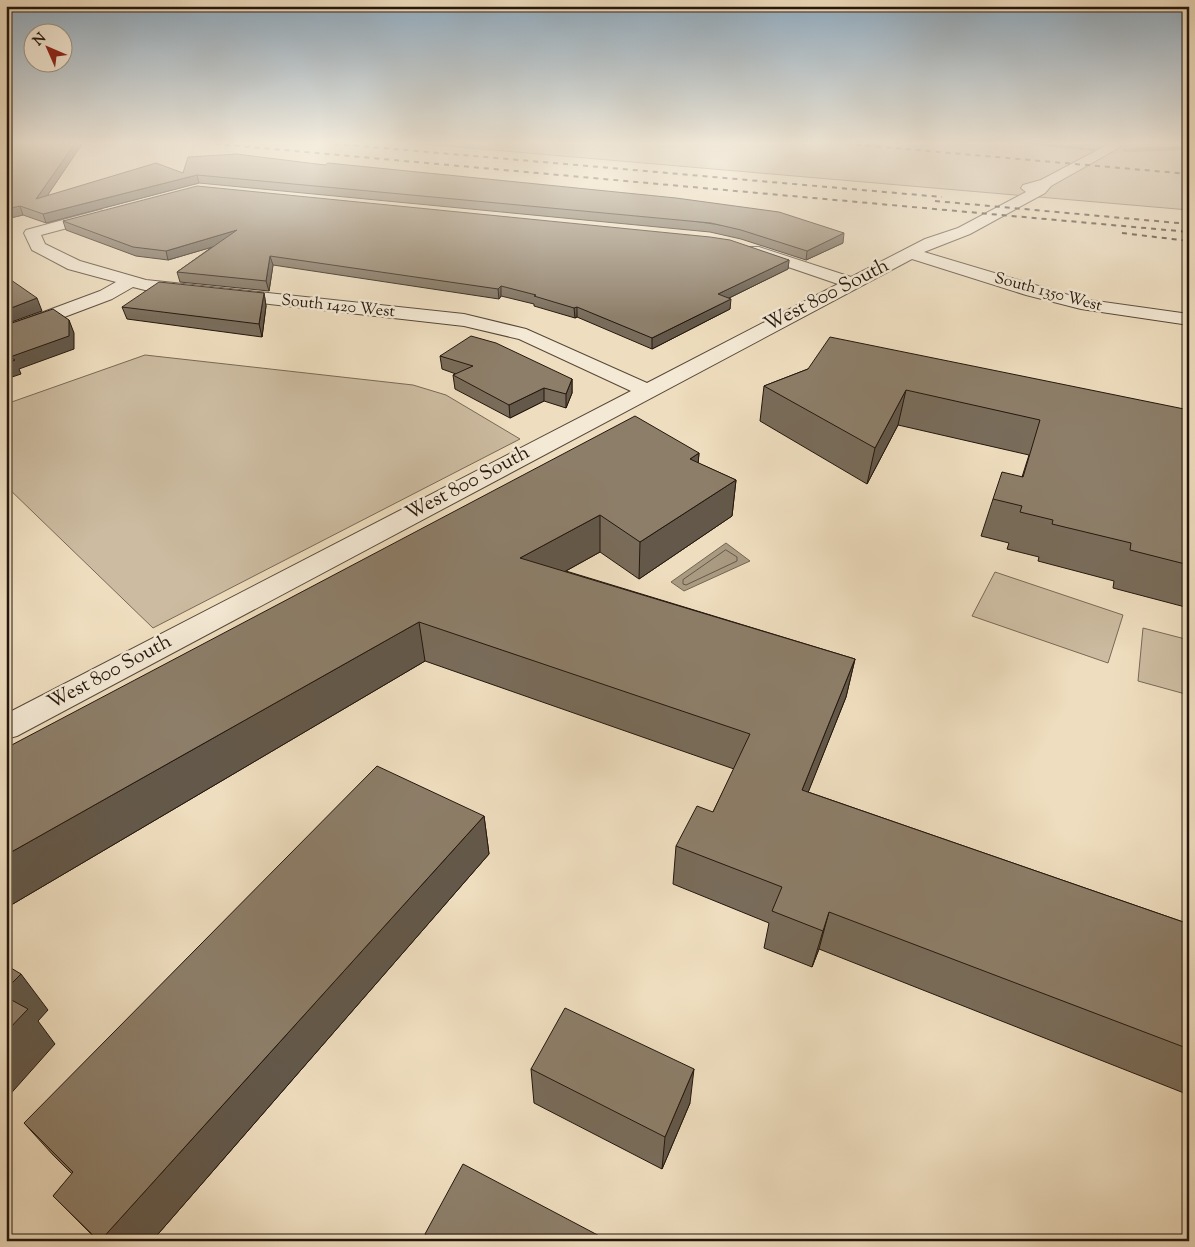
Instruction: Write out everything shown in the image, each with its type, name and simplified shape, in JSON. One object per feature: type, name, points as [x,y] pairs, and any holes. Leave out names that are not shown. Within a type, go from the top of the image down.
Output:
[{"type":"street","name":"West 800 South","points":[[6,728],[911,252],[931,242],[964,231],[1021,200]]},
{"type":"street","name":"South 1420 West","points":[[115,211],[32,233],[38,247],[74,265],[129,282],[464,320],[526,335],[646,390]]},
{"type":"street","points":[[734,244],[852,283]]},
{"type":"street","name":"South 1350 West","points":[[911,252],[1059,298],[1107,309],[1189,320]]},
{"type":"street","points":[[6,333],[106,295],[129,282]]},
{"type":"shaded area","points":[[1075,200],[1189,200],[1189,210]]},
{"type":"shaded area","points":[[145,355],[413,385],[446,395],[520,439],[153,628],[6,486],[6,404]]},
{"type":"shaded area","points":[[995,572],[1123,615],[1108,663],[972,616]]},
{"type":"shaded area","points":[[1143,628],[1189,640],[1189,695],[1138,681]]},
{"type":"water","points":[[726,543],[750,561],[684,591],[671,582]]},
{"type":"building","points":[[6,200],[98,200],[43,214],[20,206],[6,209]]},
{"type":"building","points":[[143,200],[340,200],[710,237],[730,240],[789,260],[718,294],[731,299],[652,338],[577,307],[574,308],[501,286],[498,289],[270,256],[266,281],[177,272],[237,230],[166,251],[133,247],[63,221]]},
{"type":"building","points":[[467,200],[692,200],[779,212],[844,233],[807,251],[741,230],[711,223]]},
{"type":"building","points":[[11,280],[37,298],[6,310],[6,282]]},
{"type":"building","points":[[159,282],[264,293],[259,324],[122,307]]},
{"type":"building","points":[[53,309],[69,320],[69,336],[10,357],[15,360],[6,364],[6,325]]},
{"type":"building","points":[[471,336],[496,343],[572,379],[566,394],[544,388],[509,405],[453,375],[473,366],[440,356]]},
{"type":"building","points":[[830,337],[1189,410],[1189,565],[1130,550],[1131,543],[1052,524],[1053,520],[1020,512],[1022,506],[993,499],[1002,472],[1023,477],[1040,420],[906,390],[875,448],[764,386],[808,369]]},
{"type":"building","points":[[635,416],[699,453],[690,459],[736,480],[640,542],[600,515],[520,558],[855,659],[802,790],[1189,924],[1189,1049],[829,912],[823,931],[772,911],[782,887],[676,846],[697,806],[713,812],[750,734],[419,622],[6,855],[6,748]]},
{"type":"building","points":[[377,766],[484,816],[99,1241],[53,1196],[73,1172],[24,1123]]},
{"type":"building","points":[[6,965],[21,974],[6,989]]},
{"type":"building","points":[[6,997],[28,1009],[6,1032]]},
{"type":"building","points":[[565,1008],[694,1069],[665,1137],[531,1069]]},
{"type":"building","points":[[463,1164],[609,1241],[436,1241],[425,1234]]},
{"type":"railway","points":[[838,200],[1189,232]]},
{"type":"railway","points":[[935,201],[1189,224]]},
{"type":"railway","points":[[1122,233],[1189,241]]}]
